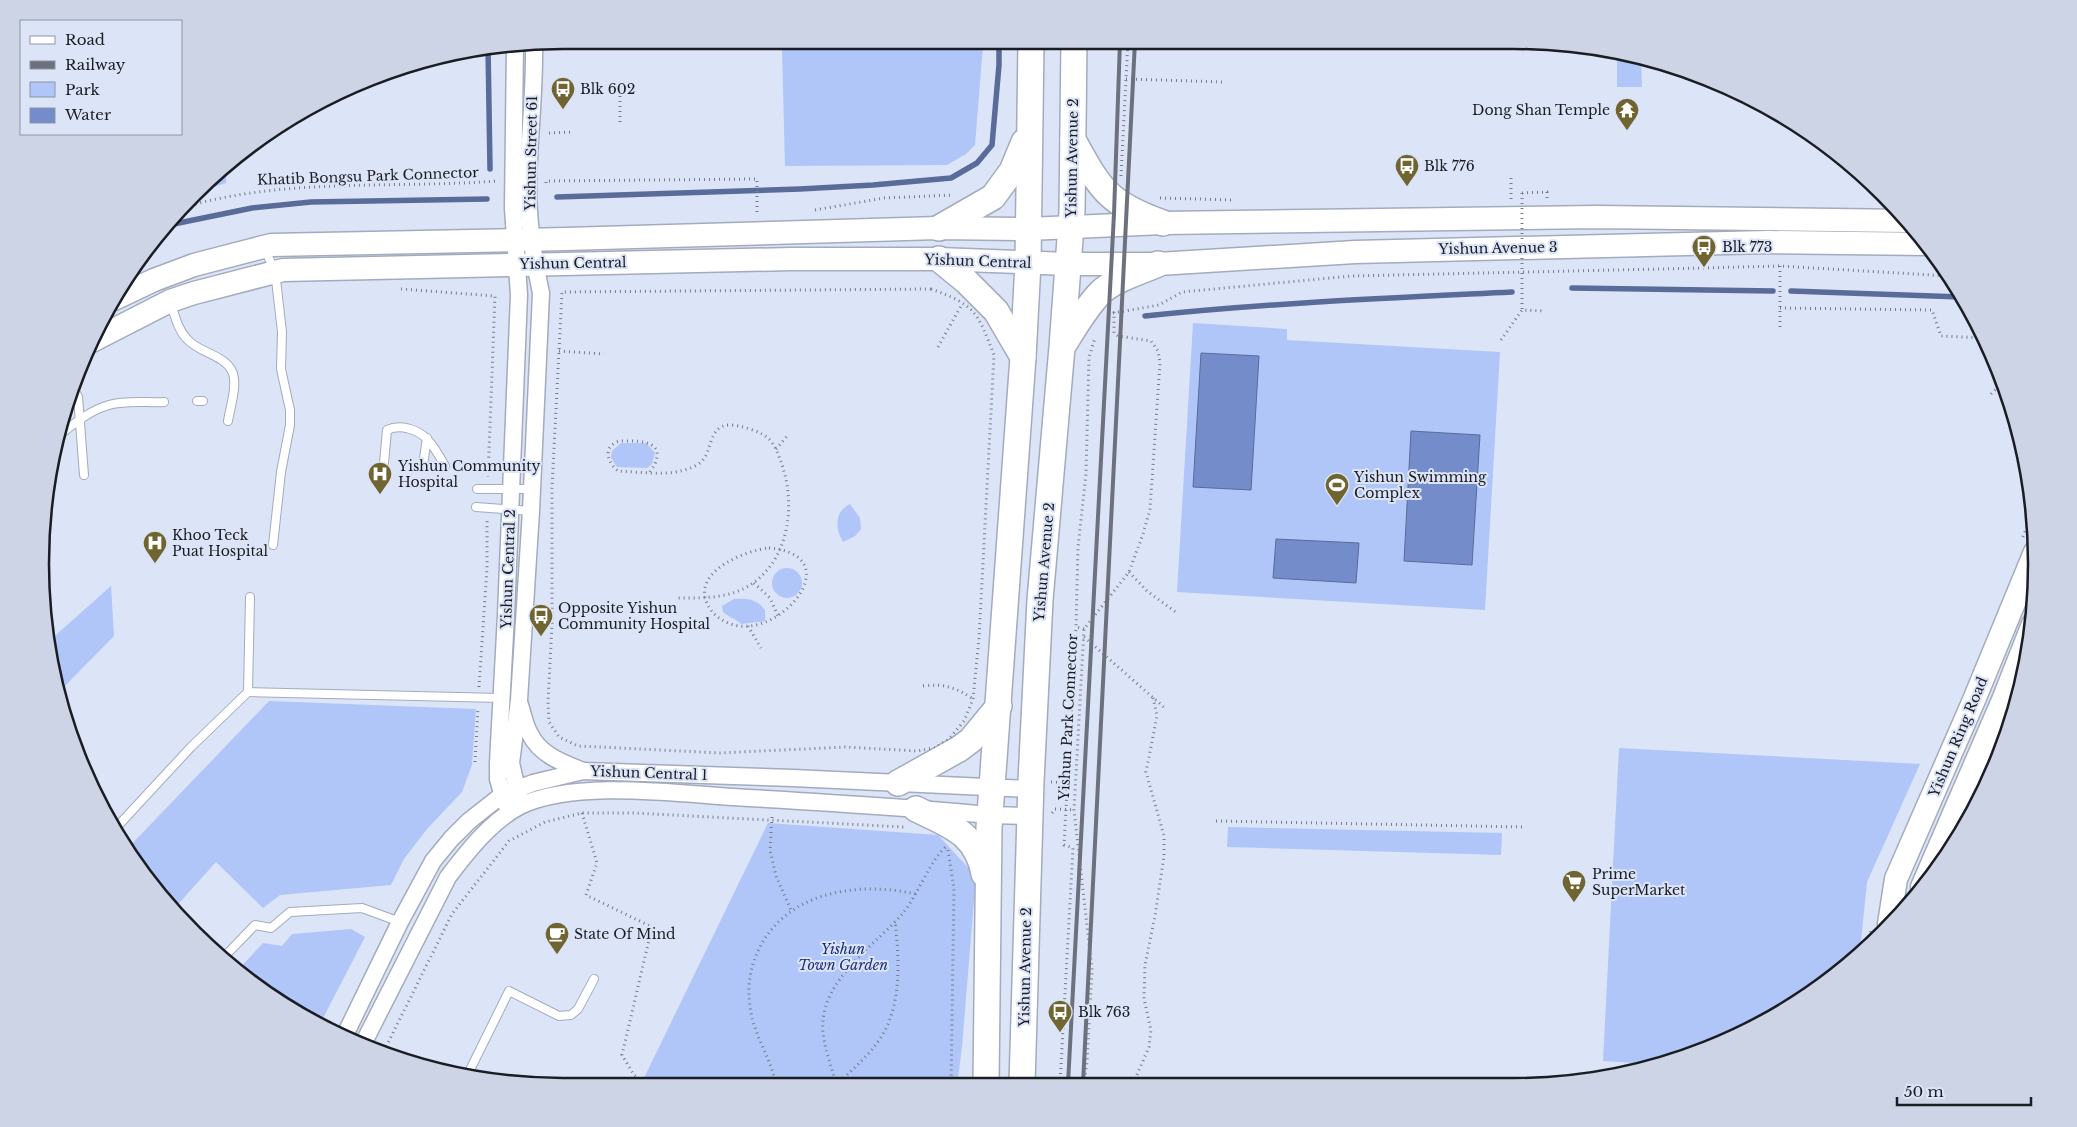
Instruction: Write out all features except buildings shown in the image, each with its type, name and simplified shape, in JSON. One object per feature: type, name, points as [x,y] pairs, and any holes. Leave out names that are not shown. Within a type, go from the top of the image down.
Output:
[{"type":"main road","points":[[986,1078],[987,893],[990,815],[1023,358],[1028,263],[1031,49]]},
{"type":"main road","name":"Yishun Avenue 2","points":[[1022,1078],[1030,789],[1040,600],[1068,264],[1074,49]]},
{"type":"main road","points":[[939,228],[993,197],[1012,171],[1029,130]]},
{"type":"main road","points":[[1072,138],[1098,184],[1110,196],[1134,213],[1162,223]]},
{"type":"main road","points":[[1070,227],[1162,223],[1598,217],[1898,221]]},
{"type":"main road","name":"Yishun Central","points":[[126,293],[154,280],[194,265],[264,246],[939,228],[1028,229],[1070,227]]},
{"type":"main road","name":"Yishun Avenue 3","points":[[1068,264],[1158,264],[1355,252],[1749,243],[1917,244]]},
{"type":"main road","points":[[939,259],[966,281],[996,311],[1023,358]]},
{"type":"main road","name":"Yishun Central","points":[[102,336],[170,301],[194,292],[275,271],[746,260],[939,259],[1068,264]]},
{"type":"main road","points":[[1062,347],[1087,309],[1101,292],[1158,264]]},
{"type":"main road","name":"Yishun Ring Road","points":[[1892,912],[1896,879],[1974,700],[2028,569]]},
{"type":"main road","name":"Yishun Ring Road","points":[[1934,859],[2019,660]]},
{"type":"main road","points":[[898,783],[959,749],[971,740],[999,706]]},
{"type":"main road","points":[[914,818],[956,829],[972,842],[982,862],[987,893]]},
{"type":"street","name":"Yishun Street 61","points":[[525,264],[523,240],[513,208],[521,185],[533,50]]},
{"type":"street","name":"Yishun Street 61","points":[[516,51],[521,185],[529,213],[523,240]]},
{"type":"street","name":"Yishun Central 2","points":[[509,792],[519,700],[531,511],[541,293],[525,264]]},
{"type":"street","name":"Yishun Central 2","points":[[515,809],[509,792],[498,779],[519,295],[525,264]]},
{"type":"street","name":"Yishun Central 2","points":[[519,700],[530,735],[544,752],[558,761],[583,771]]},
{"type":"street","name":"Yishun Central 1","points":[[347,1030],[400,922],[433,861],[469,821],[509,792],[550,778],[583,771],[1030,789]]},
{"type":"street","name":"Yishun Central 1","points":[[515,809],[566,794],[594,791],[637,791],[773,799],[914,818],[990,815],[1030,816]]},
{"type":"street","points":[[366,1038],[448,877],[463,857],[515,809]]},
{"type":"lane","points":[[264,246],[275,271],[282,332],[281,369],[290,410],[290,425],[281,472],[273,545]]},
{"type":"lane","points":[[170,301],[180,330],[188,341],[216,357],[232,370],[234,379],[228,421]]},
{"type":"lane","points":[[77,396],[84,475]]},
{"type":"lane","points":[[66,431],[101,408],[112,404],[164,402]]},
{"type":"lane","points":[[384,463],[387,430],[395,426],[403,426],[427,438],[445,466]]},
{"type":"lane","points":[[423,465],[427,438]]},
{"type":"lane","points":[[477,489],[532,489]]},
{"type":"lane","points":[[476,508],[531,511]]},
{"type":"lane","points":[[120,824],[191,747],[248,692],[250,597]]},
{"type":"lane","points":[[248,692],[501,698]]},
{"type":"lane","points":[[227,954],[255,925],[272,928],[290,912],[362,908],[380,913],[400,922]]},
{"type":"lane","points":[[470,1069],[509,991],[559,1016],[571,1015],[578,1009],[594,979]]},
{"type":"path","points":[[1121,183],[1128,49]]},
{"type":"path","points":[[1126,79],[1224,82]]},
{"type":"path","points":[[620,122],[620,86],[637,86]]},
{"type":"path","points":[[549,133],[573,132]]},
{"type":"path","points":[[1511,178],[1512,205]]},
{"type":"path","points":[[546,189],[546,181],[757,179],[757,213],[766,213]]},
{"type":"path","name":"Khatib Bongsu Park Connector","points":[[196,204],[238,194],[277,188],[497,181]]},
{"type":"path","points":[[811,211],[884,198],[943,196],[960,192]]},
{"type":"path","points":[[1501,340],[1522,310],[1522,193],[1547,192],[1547,200],[1540,200]]},
{"type":"path","points":[[1109,318],[1114,312],[1159,305],[1182,292],[1351,276],[1780,266],[1939,275]]},
{"type":"path","points":[[1780,266],[1780,329]]},
{"type":"path","points":[[931,289],[963,303],[976,313],[994,355],[979,638],[973,699],[964,721],[949,739],[935,748],[917,751],[845,747],[720,753],[578,746],[559,737],[550,722],[548,702],[552,624],[552,488],[562,292],[931,289]]},
{"type":"path","points":[[487,489],[496,296]]},
{"type":"path","points":[[938,347],[963,303]]},
{"type":"path","points":[[1780,308],[1932,310],[1941,336],[1976,338]]},
{"type":"path","points":[[1522,310],[1545,311]]},
{"type":"path","name":"Yishun Park Connector","points":[[1085,1078],[1092,970],[1074,810],[1084,629],[1129,572],[1150,509],[1160,363],[1158,351],[1151,342],[1118,336],[1114,333],[1114,312]]},
{"type":"path","points":[[1060,1078],[1073,848],[1064,845],[1076,627],[1078,547],[1086,474],[1088,357],[1098,329]]},
{"type":"path","points":[[559,351],[604,354]]},
{"type":"path","points":[[1991,394],[1997,388]]},
{"type":"path","points":[[650,472],[658,458],[657,450],[652,444],[645,441],[622,441],[614,443],[608,450],[608,457],[612,466],[618,471],[672,473],[699,464],[707,456],[713,435],[719,428],[730,425],[762,433],[770,439],[784,470],[789,510],[784,538],[775,559],[754,583],[723,596],[676,598]]},
{"type":"path","points":[[776,449],[788,435]]},
{"type":"path","points":[[475,762],[487,568],[487,508]]},
{"type":"path","points":[[755,549],[780,549],[793,554],[800,560],[806,575],[802,593],[790,607],[764,623],[748,626],[732,625],[719,619],[709,608],[705,598],[706,587],[710,577],[730,560],[755,549]]},
{"type":"path","points":[[1129,572],[1147,591],[1177,613]]},
{"type":"path","points":[[754,583],[770,598],[778,616]]},
{"type":"path","points":[[748,626],[761,648]]},
{"type":"path","points":[[1076,627],[1084,629]]},
{"type":"path","points":[[1084,637],[1166,709]]},
{"type":"path","points":[[923,686],[944,685],[961,691],[973,699]]},
{"type":"path","points":[[1136,1078],[1149,1048],[1151,1030],[1144,999],[1145,965],[1164,856],[1162,826],[1146,772],[1157,716],[1153,698]]},
{"type":"path","points":[[773,799],[770,850],[776,876],[791,910]]},
{"type":"path","points":[[386,1046],[452,914],[509,841],[545,822],[582,813],[633,813],[772,819],[914,818]]},
{"type":"path","points":[[582,813],[597,863],[586,896],[652,927],[622,1055],[634,1075],[639,1078]]},
{"type":"path","points":[[1216,821],[1524,827]]},
{"type":"path","points":[[941,842],[947,846],[954,889],[951,1078]]},
{"type":"path","points":[[834,1078],[823,1033],[824,1018],[829,999],[850,968],[895,920],[916,894],[937,857],[947,846]]},
{"type":"path","points":[[774,1078],[771,1066],[753,1027],[748,984],[756,956],[770,930],[791,910],[813,898],[847,891],[890,890],[916,894]]},
{"type":"path","points":[[843,1078],[872,1048],[888,1024],[895,999],[898,971],[895,920]]},
{"type":"green space","points":[[983,49],[975,145],[966,154],[947,165],[785,166],[782,50]]},
{"type":"green space","points":[[1617,60],[1641,65],[1642,87],[1617,87]]},
{"type":"green space","points":[[226,174],[226,183],[213,187]]},
{"type":"green space","name":"Yishun Swimming Complex","points":[[1193,323],[1287,329],[1287,340],[1500,352],[1485,610],[1177,592]]},
{"type":"green space","points":[[621,443],[646,443],[655,453],[652,464],[647,468],[617,467],[611,458],[612,451]]},
{"type":"green space","points":[[850,504],[860,518],[861,529],[855,536],[843,542],[837,526],[841,511]]},
{"type":"green space","points":[[787,568],[798,572],[802,583],[798,594],[787,598],[776,594],[772,583],[776,572]]},
{"type":"green space","points":[[111,586],[114,636],[64,687],[54,637]]},
{"type":"green space","points":[[734,599],[755,601],[765,610],[765,621],[741,624],[725,614],[722,606]]},
{"type":"green space","points":[[269,701],[476,709],[472,765],[462,792],[427,829],[404,859],[391,885],[280,895],[263,908],[216,862],[178,905],[155,877],[132,843]]},
{"type":"green space","points":[[1619,748],[1920,764],[1867,882],[1861,943],[1853,951],[1827,972],[1771,1009],[1710,1039],[1679,1051],[1637,1063],[1603,1061]]},
{"type":"green space","name":"Yishun Town Garden","points":[[768,823],[938,835],[976,876],[958,1078],[644,1078]]},
{"type":"green space","points":[[1228,827],[1502,833],[1501,855],[1227,847]]},
{"type":"green space","points":[[351,929],[365,937],[323,1018],[278,991],[242,966],[263,943],[282,946],[292,934]]},
{"type":"water","points":[[1201,353],[1259,356],[1251,490],[1193,487]]},
{"type":"water","points":[[1411,431],[1480,435],[1472,565],[1404,561]]},
{"type":"water","points":[[1276,539],[1359,543],[1356,583],[1273,578]]},
{"type":"waterway","points":[[557,197],[800,189],[951,178],[977,163],[992,145],[999,49]]},
{"type":"waterway","points":[[488,54],[490,169]]},
{"type":"waterway","points":[[177,223],[252,208],[311,202],[487,199]]},
{"type":"waterway","points":[[1572,288],[1773,291]]},
{"type":"waterway","points":[[1791,291],[1953,297]]},
{"type":"waterway","points":[[1145,316],[1283,304],[1512,292]]},
{"type":"railway","points":[[1068,1078],[1114,214],[1120,49]]},
{"type":"railway","points":[[1083,1078],[1135,49]]},
{"type":"place","name":"Blk 602","points":[[563,110]]},
{"type":"place","name":"Dong Shan Temple","points":[[1627,131]]},
{"type":"place","name":"Blk 776","points":[[1407,187]]},
{"type":"place","name":"Blk 773","points":[[1704,268]]},
{"type":"place","name":"Yishun Community Hospital","points":[[380,495]]},
{"type":"place","name":"Yishun Swimming Complex","points":[[1337,506]]},
{"type":"place","name":"Khoo Teck Puat Hospital","points":[[155,564]]},
{"type":"place","name":"Opposite Yishun Community Hospital","points":[[541,637]]},
{"type":"place","name":"Prime SuperMarket","points":[[1574,903]]},
{"type":"place","name":"State Of Mind","points":[[557,955]]},
{"type":"place","name":"Blk 763","points":[[1060,1033]]}]
